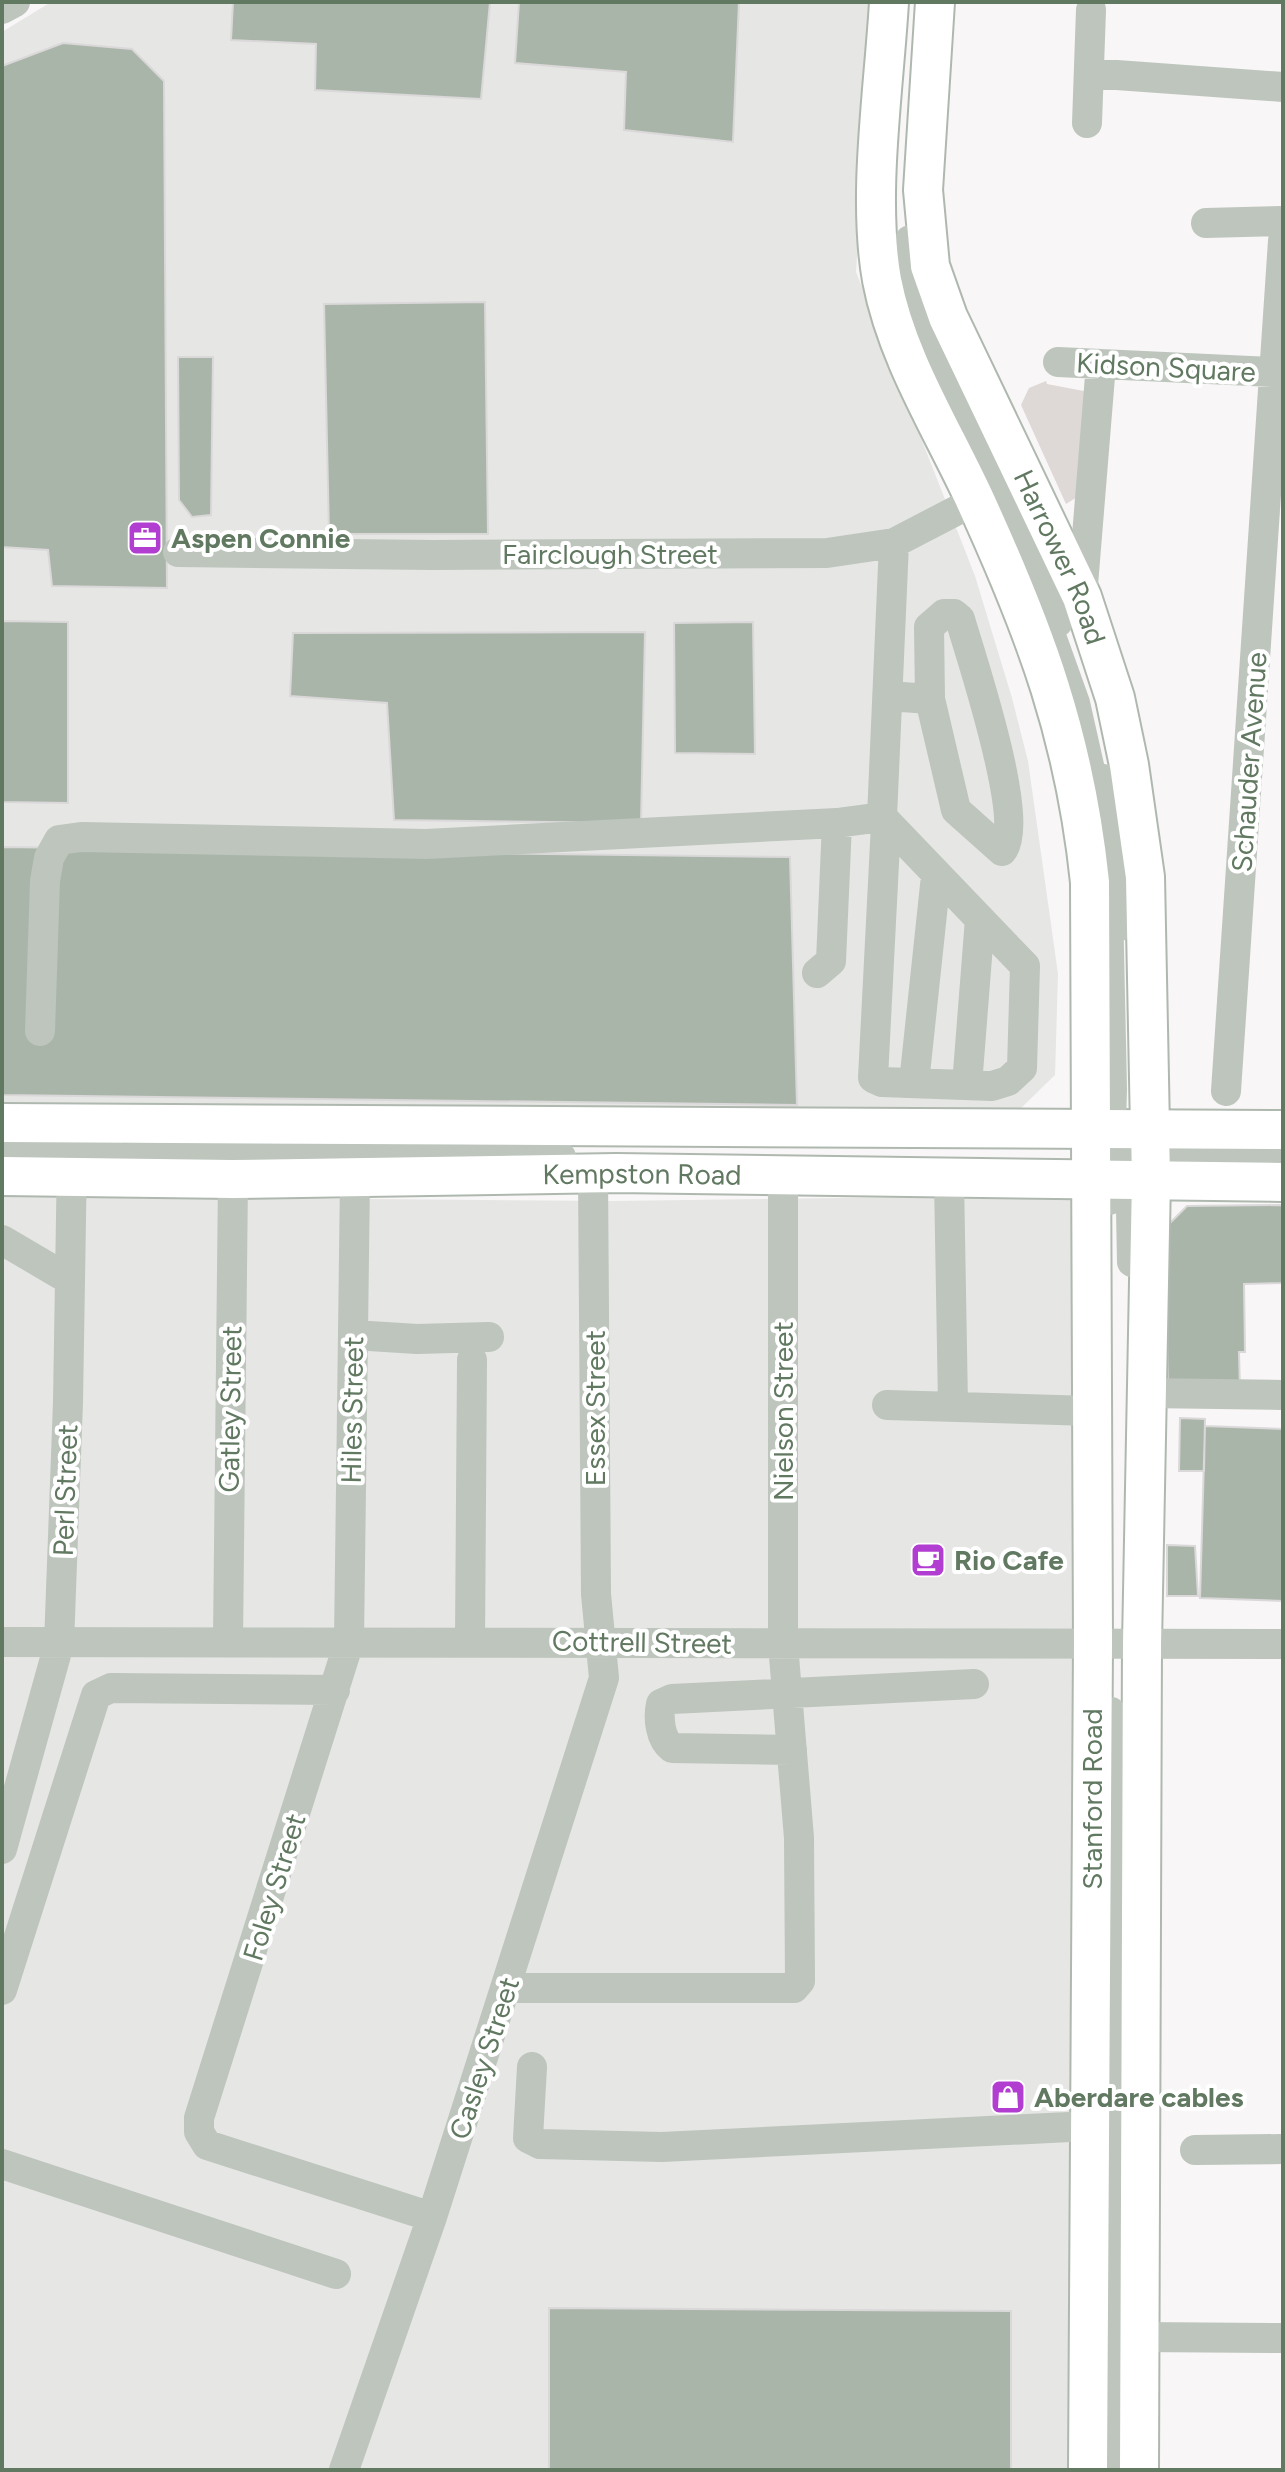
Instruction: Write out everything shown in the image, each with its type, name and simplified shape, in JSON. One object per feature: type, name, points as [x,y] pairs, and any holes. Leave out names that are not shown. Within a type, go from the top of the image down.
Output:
[{"type":"main road","name":"Harrower Road","points":[[889,2],[877,200],[882,279],[913,369],[997,490],[1082,597],[1115,698],[1129,765],[1145,877],[1149,957],[1121,1153]]},
{"type":"main road","name":"Harrower Road","points":[[935,2],[923,190],[930,266],[948,317],[1075,774],[1121,1153]]},
{"type":"main road","points":[[1149,957],[1164,986],[1167,1095],[1177,1116],[1205,1129]]},
{"type":"main road","name":"Kempston Road","points":[[2,1123],[72,1150],[233,1179],[593,1174],[949,1179],[1121,1153],[1205,1129],[1283,1130]]},
{"type":"main road","name":"Kempston Road","points":[[2,1176],[72,1150],[1121,1153],[1283,1182]]},
{"type":"main road","name":"Stanford Road","points":[[1088,2470],[1090,2126],[1118,1644],[1146,1393],[1121,1153]]},
{"type":"main road","name":"Stanford Road","points":[[1121,1153],[1091,1411],[1118,1644],[1139,2470]]},
{"type":"street","points":[[2,9],[15,2]]},
{"type":"street","points":[[902,2],[888,204],[895,266],[909,321],[997,490]]},
{"type":"street","points":[[923,2],[910,207],[913,273],[935,350],[997,490]]},
{"type":"street","points":[[1087,123],[1091,10]]},
{"type":"street","points":[[1089,73],[1283,87]]},
{"type":"street","points":[[1206,223],[1283,221]]},
{"type":"street","name":"Schauder Avenue","points":[[1226,1091],[1270,646],[1274,372],[1283,241]]},
{"type":"street","name":"Kidson Square","points":[[1058,362],[1274,372]]},
{"type":"street","points":[[1082,597],[1101,364]]},
{"type":"street","name":"Fairclough Street","points":[[178,552],[802,554],[894,543],[997,490]]},
{"type":"street","points":[[40,1031],[45,881],[49,858],[59,840],[81,837],[426,844],[837,823],[888,825],[1025,966],[1022,1068],[1000,1083],[882,1082],[873,1078],[871,1072],[888,825],[890,573],[894,543]]},
{"type":"street","points":[[944,614],[954,614],[960,619],[996,744],[1008,831],[1002,851],[997,850],[956,810],[930,699],[929,627],[944,614]]},
{"type":"street","points":[[888,696],[930,699]]},
{"type":"street","points":[[817,973],[831,961],[837,823]]},
{"type":"street","points":[[914,1083],[936,876]]},
{"type":"street","points":[[967,1085],[980,919]]},
{"type":"street","points":[[1121,1153],[1283,1145]]},
{"type":"street","points":[[2,1149],[72,1150]]},
{"type":"street","points":[[2,1160],[72,1150]]},
{"type":"street","name":"Perl Street","points":[[2,1849],[59,1644],[72,1150]]},
{"type":"street","points":[[1121,1153],[1283,1162]]},
{"type":"street","points":[[1121,1153],[1118,1644],[1124,2470]]},
{"type":"street","name":"Essex Street","points":[[593,1174],[596,1594],[602,1641]]},
{"type":"street","name":"Nielson Street","points":[[506,1988],[797,1986],[799,1838],[783,1644],[783,1177]]},
{"type":"street","name":"Hiles Street","points":[[349,1642],[355,1178]]},
{"type":"street","name":"Gatley Street","points":[[228,1640],[233,1179]]},
{"type":"street","points":[[949,1179],[953,1405]]},
{"type":"street","points":[[2,1240],[70,1280]]},
{"type":"street","points":[[353,1335],[417,1339],[480,1349],[470,1641]]},
{"type":"street","points":[[1146,1393],[1283,1395]]},
{"type":"street","points":[[887,1405],[1091,1411]]},
{"type":"street","name":"Casley Street","points":[[344,2470],[432,2217],[591,1727],[604,1678],[602,1641]]},
{"type":"street","name":"Cottrell Street","points":[[2,1642],[1283,1644]]},
{"type":"street","name":"Foley Street","points":[[349,1642],[199,2118],[199,2132],[207,2145],[432,2217]]},
{"type":"street","points":[[1108,2470],[1113,1840],[1118,1644]]},
{"type":"street","points":[[792,1750],[672,1748],[664,1740],[659,1713],[661,1704],[672,1699],[974,1684]]},
{"type":"street","points":[[2,1990],[96,1695],[111,1688],[335,1690]]},
{"type":"street","points":[[532,2067],[528,2138],[540,2144],[662,2147],[1090,2126]]},
{"type":"street","points":[[1195,2150],[1283,2149]]},
{"type":"street","points":[[2,2164],[336,2274]]},
{"type":"street","points":[[1138,2337],[1283,2338]]},
{"type":"shaded area","points":[[51,2],[873,2],[856,272],[975,576],[1012,698],[1028,761],[1058,974],[1055,1075],[1020,1109],[2,1104],[2,32]]},
{"type":"shaded area","points":[[1046,381],[1047,384],[1089,392],[1082,494],[1066,504],[1021,405],[1029,388]]},
{"type":"shaded area","points":[[1083,1195],[1069,2470],[2,2470],[2,1196],[614,1201]]},
{"type":"building","points":[[233,2],[490,2],[481,99],[315,90],[316,44],[231,40]]},
{"type":"building","points":[[519,2],[739,2],[733,142],[624,130],[626,72],[515,63]]},
{"type":"building","points":[[63,43],[132,49],[164,81],[167,588],[52,586],[48,550],[2,547],[2,66]]},
{"type":"building","points":[[485,302],[488,534],[329,534],[324,304]]},
{"type":"building","points":[[178,357],[213,357],[211,515],[192,517],[179,500]]},
{"type":"building","points":[[2,621],[68,622],[68,803],[2,802]]},
{"type":"building","points":[[753,622],[755,754],[675,753],[674,623]]},
{"type":"building","points":[[645,632],[641,823],[394,820],[387,703],[290,696],[293,633]]},
{"type":"building","points":[[2,847],[790,857],[797,1105],[2,1095]]},
{"type":"building","points":[[1283,1205],[1283,1283],[1244,1284],[1245,1352],[1239,1352],[1240,1391],[1168,1389],[1165,1228],[1187,1206]]},
{"type":"building","points":[[1180,1418],[1205,1419],[1204,1471],[1179,1471]]},
{"type":"building","points":[[1205,1426],[1283,1429],[1283,1601],[1200,1598]]},
{"type":"building","points":[[1167,1545],[1195,1546],[1198,1596],[1167,1596]]},
{"type":"building","points":[[549,2308],[1011,2311],[1011,2470],[549,2470]]},
{"type":"place","name":"Aspen Connie","points":[[145,538]]},
{"type":"place","name":"Rio Cafe","points":[[928,1560]]},
{"type":"place","name":"Aberdare cables","points":[[1008,2097]]}]
